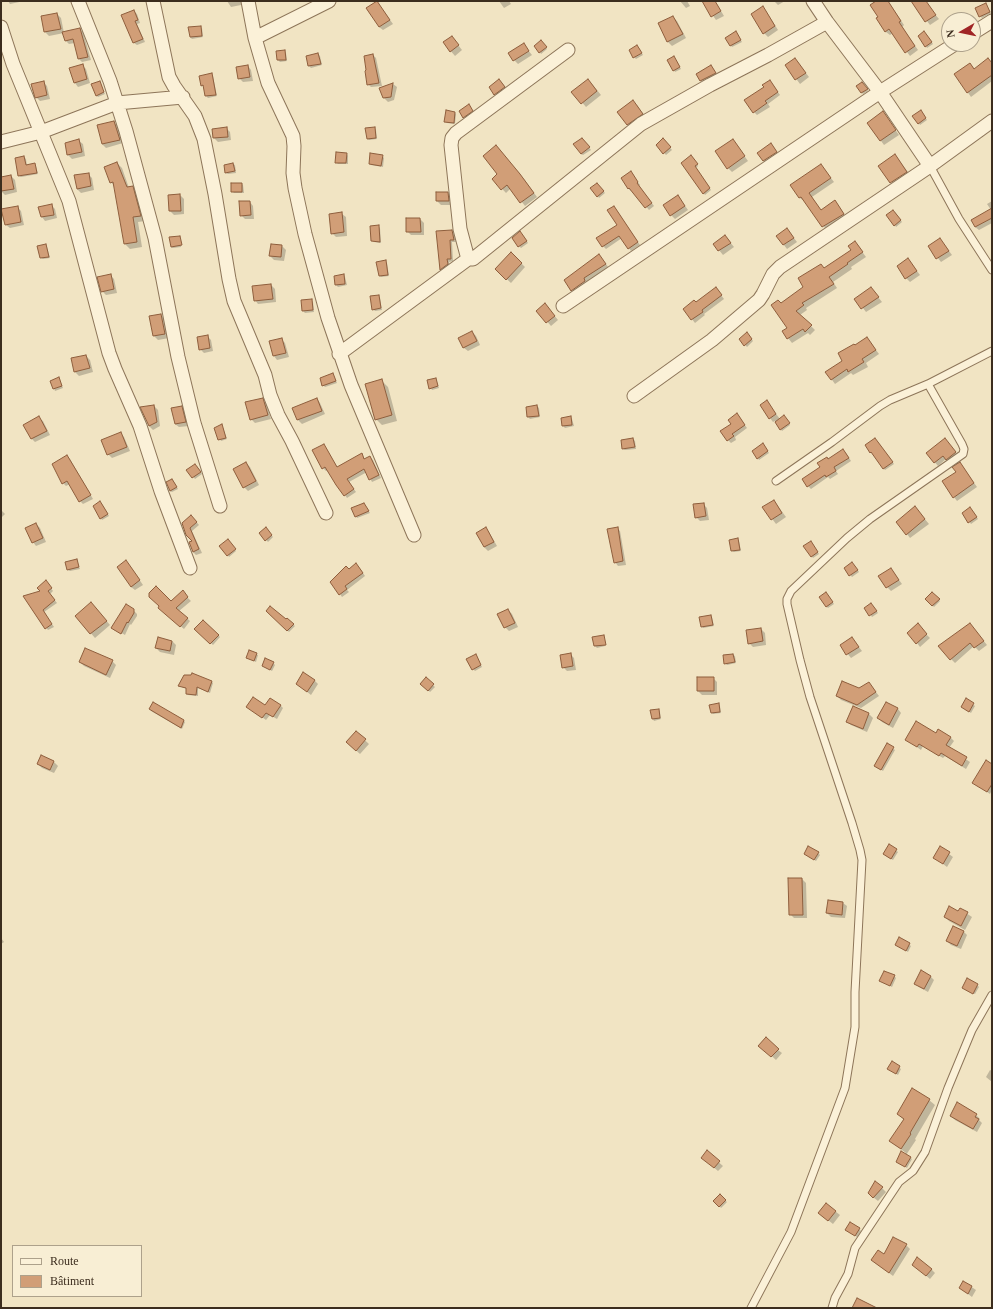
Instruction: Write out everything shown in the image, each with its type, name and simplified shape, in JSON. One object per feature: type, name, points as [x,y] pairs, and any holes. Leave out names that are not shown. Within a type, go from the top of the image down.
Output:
[{"type":"street","points":[[78,1],[110,80],[126,130],[155,238],[178,357],[194,423],[220,506]]},
{"type":"street","points":[[153,1],[169,77],[195,116],[204,139],[234,301],[264,375],[278,415],[326,513]]},
{"type":"street","points":[[248,1],[255,38],[268,83],[293,136],[293,173],[295,188],[319,288],[351,385],[414,535]]},
{"type":"street","points":[[255,38],[329,1]]},
{"type":"street","points":[[818,3],[827,22],[880,92],[930,166]]},
{"type":"street","points":[[981,28],[992,21]]},
{"type":"street","points":[[340,354],[468,259],[473,259],[641,124],[710,84],[768,56],[827,22]]},
{"type":"street","points":[[1,27],[13,64],[69,201],[100,320],[115,369],[140,426],[161,491],[190,568]]},
{"type":"street","points":[[468,259],[460,229],[451,145],[452,138],[456,133],[568,50]]},
{"type":"street","points":[[563,306],[880,92],[942,52]]},
{"type":"street","points":[[1,142],[41,132],[117,103],[182,97]]},
{"type":"street","points":[[634,396],[712,340],[759,300],[773,274],[780,267],[930,166],[992,121]]},
{"type":"lane","points":[[930,166],[959,219],[992,270]]},
{"type":"lane","points":[[776,481],[880,406],[890,400],[928,384],[992,351]]},
{"type":"lane","points":[[751,1308],[792,1232],[845,1088],[855,1027],[855,992],[862,860],[808,690],[789,611],[788,599],[792,591],[847,538],[870,519],[963,454],[964,449],[962,444],[928,384]]},
{"type":"lane","points":[[832,1308],[848,1274],[855,1248],[899,1182],[913,1171],[925,1152],[948,1088],[969,1037],[992,995]]},
{"type":"building","points":[[377,1],[390,20],[379,27],[366,8]]},
{"type":"building","points":[[702,1],[715,1],[721,11],[711,17]]},
{"type":"building","points":[[876,1],[888,1],[901,21],[899,22],[915,46],[905,53],[889,29],[885,32],[870,5]]},
{"type":"building","points":[[911,1],[926,1],[936,15],[925,22]]},
{"type":"building","points":[[986,3],[990,12],[981,16],[981,12],[977,12],[975,8]]},
{"type":"building","points":[[763,6],[775,26],[763,34],[751,14]]},
{"type":"building","points":[[134,10],[138,20],[135,21],[143,39],[133,43],[121,15]]},
{"type":"building","points":[[57,13],[61,29],[44,32],[41,16]]},
{"type":"building","points":[[673,16],[683,34],[667,42],[658,23]]},
{"type":"building","points":[[201,26],[202,36],[190,37],[188,27]]},
{"type":"building","points":[[80,28],[88,57],[78,59],[73,39],[65,41],[62,32]]},
{"type":"building","points":[[736,31],[741,40],[730,46],[725,38]]},
{"type":"building","points":[[924,31],[932,42],[925,47],[918,36]]},
{"type":"building","points":[[452,36],[459,45],[450,52],[443,42]]},
{"type":"building","points":[[541,40],[547,47],[539,53],[534,46]]},
{"type":"building","points":[[524,43],[529,51],[513,61],[508,53]]},
{"type":"building","points":[[637,45],[642,53],[633,58],[629,50]]},
{"type":"building","points":[[285,50],[286,60],[277,60],[276,51]]},
{"type":"building","points":[[318,53],[321,64],[308,66],[306,56]]},
{"type":"building","points":[[373,54],[379,83],[367,85],[364,56]]},
{"type":"building","points":[[674,56],[680,67],[673,71],[667,60]]},
{"type":"building","points":[[795,58],[806,73],[795,80],[785,65]]},
{"type":"building","points":[[988,58],[992,63],[992,75],[967,93],[954,74],[970,63],[974,69]]},
{"type":"building","points":[[83,64],[87,79],[74,83],[69,68]]},
{"type":"building","points":[[248,65],[250,77],[238,79],[236,67]]},
{"type":"building","points":[[711,65],[716,73],[700,81],[696,74]]},
{"type":"building","points":[[212,73],[216,95],[205,96],[203,85],[201,86],[199,76]]},
{"type":"building","points":[[499,79],[505,87],[494,95],[489,87]]},
{"type":"building","points":[[588,79],[597,91],[581,104],[571,92]]},
{"type":"building","points":[[770,80],[778,92],[765,101],[767,103],[753,113],[744,100],[764,87],[762,85]]},
{"type":"building","points":[[44,81],[47,95],[35,98],[31,84]]},
{"type":"building","points":[[100,81],[104,92],[96,96],[91,84]]},
{"type":"building","points":[[862,82],[868,89],[861,93],[856,86]]},
{"type":"building","points":[[393,83],[391,97],[383,98],[379,88]]},
{"type":"building","points":[[633,100],[643,114],[627,125],[617,112]]},
{"type":"building","points":[[469,104],[473,111],[463,118],[459,111]]},
{"type":"building","points":[[446,110],[455,112],[454,123],[444,122]]},
{"type":"building","points":[[921,110],[926,118],[918,124],[912,116]]},
{"type":"building","points":[[883,111],[896,130],[880,141],[867,123]]},
{"type":"building","points":[[114,121],[120,140],[102,144],[97,125]]},
{"type":"building","points":[[227,127],[228,137],[213,138],[212,129]]},
{"type":"building","points":[[375,127],[376,138],[367,139],[365,128]]},
{"type":"building","points":[[582,138],[590,147],[581,154],[573,144]]},
{"type":"building","points":[[663,138],[671,147],[663,154],[656,145]]},
{"type":"building","points":[[79,139],[82,152],[67,155],[65,143]]},
{"type":"building","points":[[733,139],[745,156],[727,169],[715,151]]},
{"type":"building","points":[[771,143],[777,152],[763,161],[757,153]]},
{"type":"building","points":[[496,145],[534,193],[520,203],[507,185],[501,190],[492,179],[497,174],[483,156]]},
{"type":"building","points":[[336,152],[347,153],[346,163],[335,163]]},
{"type":"building","points":[[370,153],[383,155],[381,166],[369,164]]},
{"type":"building","points":[[895,154],[907,172],[890,183],[878,166]]},
{"type":"building","points":[[691,155],[698,164],[695,166],[710,188],[703,194],[681,163]]},
{"type":"building","points":[[24,156],[26,165],[35,163],[37,173],[18,176],[15,158]]},
{"type":"building","points":[[117,162],[127,187],[133,186],[141,216],[133,217],[137,242],[124,244],[113,182],[110,183],[104,167]]},
{"type":"building","points":[[233,163],[235,171],[225,173],[224,165]]},
{"type":"building","points":[[821,164],[831,178],[809,193],[821,210],[835,200],[844,214],[822,227],[801,197],[799,198],[790,185]]},
{"type":"building","points":[[631,171],[638,182],[637,183],[652,203],[645,208],[629,188],[628,189],[621,178]]},
{"type":"building","points":[[89,173],[91,186],[77,189],[74,175]]},
{"type":"building","points":[[11,175],[14,189],[1,191],[1,177]]},
{"type":"building","points":[[231,183],[242,183],[242,192],[231,192]]},
{"type":"building","points":[[597,183],[604,191],[597,197],[590,188]]},
{"type":"building","points":[[436,192],[448,192],[449,201],[436,201]]},
{"type":"building","points":[[180,194],[181,211],[169,211],[168,195]]},
{"type":"building","points":[[678,195],[685,206],[670,216],[663,205]]},
{"type":"building","points":[[239,201],[250,201],[251,215],[240,216]]},
{"type":"building","points":[[52,204],[54,215],[41,217],[38,207]]},
{"type":"building","points":[[18,206],[21,222],[5,225],[1,209]]},
{"type":"building","points":[[614,206],[638,242],[628,249],[619,236],[602,247],[596,238],[617,225],[607,210]]},
{"type":"building","points":[[992,208],[992,218],[975,227],[971,220]]},
{"type":"building","points":[[893,210],[901,220],[894,226],[886,215]]},
{"type":"building","points":[[342,212],[344,232],[331,234],[329,214]]},
{"type":"building","points":[[406,218],[420,218],[421,232],[406,232]]},
{"type":"building","points":[[379,225],[380,242],[371,241],[370,226]]},
{"type":"building","points":[[787,228],[794,238],[783,245],[776,236]]},
{"type":"building","points":[[452,230],[454,240],[450,240],[451,259],[447,259],[448,264],[440,270],[436,231]]},
{"type":"building","points":[[520,231],[527,241],[518,247],[512,238]]},
{"type":"building","points":[[725,235],[731,243],[718,251],[713,244]]},
{"type":"building","points":[[180,236],[182,245],[171,247],[169,237]]},
{"type":"building","points":[[940,238],[949,251],[936,259],[928,246]]},
{"type":"building","points":[[855,241],[863,252],[829,277],[834,284],[802,303],[804,305],[796,311],[812,325],[805,332],[803,329],[787,339],[782,331],[787,328],[771,305],[778,300],[781,303],[803,287],[798,278],[821,264],[824,268],[851,250],[848,246]]},
{"type":"building","points":[[46,244],[49,257],[40,258],[37,246]]},
{"type":"building","points":[[271,244],[282,245],[281,257],[269,256]]},
{"type":"building","points":[[511,252],[522,263],[506,280],[495,269]]},
{"type":"building","points":[[599,254],[606,264],[584,278],[585,281],[571,291],[564,280]]},
{"type":"building","points":[[908,258],[917,271],[905,279],[897,266]]},
{"type":"building","points":[[386,260],[388,275],[379,276],[376,262]]},
{"type":"building","points":[[111,274],[114,289],[101,292],[97,277]]},
{"type":"building","points":[[344,274],[345,284],[335,285],[334,276]]},
{"type":"building","points":[[271,284],[273,299],[254,301],[252,286]]},
{"type":"building","points":[[716,287],[722,295],[702,310],[703,312],[691,320],[683,309],[694,300],[696,302]]},
{"type":"building","points":[[871,287],[879,297],[861,309],[854,299]]},
{"type":"building","points":[[379,295],[381,308],[372,310],[370,296]]},
{"type":"building","points":[[312,299],[313,310],[302,311],[301,300]]},
{"type":"building","points":[[545,303],[555,316],[546,323],[536,311]]},
{"type":"building","points":[[161,314],[165,334],[153,336],[149,316]]},
{"type":"building","points":[[472,331],[477,341],[463,348],[458,338]]},
{"type":"building","points":[[747,332],[752,339],[744,346],[739,339]]},
{"type":"building","points":[[208,335],[210,348],[199,350],[197,337]]},
{"type":"building","points":[[867,337],[876,350],[862,359],[864,362],[848,372],[847,369],[831,380],[825,372],[842,361],[838,353],[854,344],[855,345]]},
{"type":"building","points":[[282,338],[286,353],[273,356],[269,341]]},
{"type":"building","points":[[86,355],[90,368],[74,372],[71,358]]},
{"type":"building","points":[[333,373],[336,381],[322,386],[320,378]]},
{"type":"building","points":[[59,377],[62,386],[53,389],[50,381]]},
{"type":"building","points":[[436,378],[438,386],[429,389],[427,380]]},
{"type":"building","points":[[382,379],[392,415],[375,420],[365,384]]},
{"type":"building","points":[[263,398],[268,415],[250,420],[245,402]]},
{"type":"building","points":[[317,398],[322,411],[297,420],[292,408]]},
{"type":"building","points":[[767,400],[776,414],[769,419],[760,405]]},
{"type":"building","points":[[154,405],[157,422],[149,426],[140,407]]},
{"type":"building","points":[[537,405],[539,416],[527,417],[526,407]]},
{"type":"building","points":[[182,406],[186,422],[175,424],[171,408]]},
{"type":"building","points":[[737,413],[745,425],[732,434],[734,436],[727,441],[720,431],[731,424],[728,420]]},
{"type":"building","points":[[784,415],[790,423],[780,430],[775,422]]},
{"type":"building","points":[[39,416],[47,431],[31,439],[23,425]]},
{"type":"building","points":[[571,416],[572,425],[562,426],[561,418]]},
{"type":"building","points":[[222,424],[226,438],[218,440],[214,428]]},
{"type":"building","points":[[121,432],[127,447],[107,455],[101,440]]},
{"type":"building","points":[[633,438],[635,447],[622,449],[621,440]]},
{"type":"building","points":[[875,438],[893,462],[883,469],[865,445]]},
{"type":"building","points":[[945,438],[956,452],[946,460],[943,456],[934,463],[926,453]]},
{"type":"building","points":[[763,443],[768,451],[757,459],[752,451]]},
{"type":"building","points":[[324,444],[337,467],[362,453],[364,459],[370,456],[379,475],[369,480],[364,469],[347,479],[354,489],[344,496],[325,467],[322,469],[312,450]]},
{"type":"building","points":[[843,449],[849,458],[834,467],[836,471],[826,477],[825,475],[807,487],[802,479],[820,467],[817,463],[827,457],[828,459]]},
{"type":"building","points":[[67,455],[91,495],[79,502],[67,481],[62,484],[52,464]]},
{"type":"building","points":[[246,462],[256,481],[243,488],[233,469]]},
{"type":"building","points":[[960,462],[974,483],[953,498],[942,481],[956,472],[952,467]]},
{"type":"building","points":[[195,464],[201,472],[192,478],[186,470]]},
{"type":"building","points":[[172,479],[177,487],[170,491],[166,482]]},
{"type":"building","points":[[774,500],[782,513],[771,520],[762,507]]},
{"type":"building","points":[[100,501],[108,514],[100,519],[93,506]]},
{"type":"building","points":[[364,503],[369,511],[355,517],[351,508]]},
{"type":"building","points":[[704,503],[706,516],[695,518],[693,504]]},
{"type":"building","points":[[915,506],[925,519],[906,535],[896,522]]},
{"type":"building","points":[[970,507],[977,517],[968,523],[962,513]]},
{"type":"building","points":[[191,515],[197,522],[190,528],[199,549],[193,552],[189,542],[192,541],[186,535],[182,523]]},
{"type":"building","points":[[36,523],[43,538],[32,543],[25,528]]},
{"type":"building","points":[[266,527],[272,535],[265,541],[259,533]]},
{"type":"building","points":[[486,527],[494,542],[484,547],[476,533]]},
{"type":"building","points":[[618,527],[623,561],[614,563],[607,529]]},
{"type":"building","points":[[738,538],[740,550],[731,551],[729,540]]},
{"type":"building","points":[[228,539],[236,549],[227,556],[219,546]]},
{"type":"building","points":[[811,541],[818,552],[811,557],[803,546]]},
{"type":"building","points":[[77,559],[79,567],[67,570],[65,562]]},
{"type":"building","points":[[126,560],[140,580],[131,587],[117,567]]},
{"type":"building","points":[[852,562],[858,570],[849,576],[844,568]]},
{"type":"building","points":[[356,563],[363,573],[345,586],[347,589],[339,595],[330,582],[346,566],[349,569]]},
{"type":"building","points":[[891,568],[899,580],[886,588],[878,576]]},
{"type":"building","points":[[46,580],[52,588],[48,591],[55,600],[43,610],[52,624],[45,629],[23,596],[40,591],[37,588]]},
{"type":"building","points":[[156,586],[171,601],[183,590],[188,597],[176,608],[188,618],[180,627],[158,608],[159,606],[149,597],[149,593]]},
{"type":"building","points":[[826,592],[833,602],[826,607],[819,597]]},
{"type":"building","points":[[932,592],[940,599],[932,606],[925,599]]},
{"type":"building","points":[[91,602],[107,621],[90,634],[75,616]]},
{"type":"building","points":[[871,603],[877,611],[869,616],[864,608]]},
{"type":"building","points":[[126,604],[134,609],[134,613],[128,623],[127,622],[121,634],[111,628]]},
{"type":"building","points":[[270,606],[294,624],[287,631],[266,611]]},
{"type":"building","points":[[508,609],[515,623],[504,628],[497,614]]},
{"type":"building","points":[[711,615],[713,625],[701,627],[699,617]]},
{"type":"building","points":[[203,620],[219,635],[210,644],[194,629]]},
{"type":"building","points":[[918,623],[927,634],[916,644],[907,633]]},
{"type":"building","points":[[970,623],[984,641],[974,648],[970,643],[950,660],[938,646]]},
{"type":"building","points":[[761,628],[763,641],[748,644],[746,630]]},
{"type":"building","points":[[604,635],[606,645],[594,646],[592,637]]},
{"type":"building","points":[[158,637],[172,641],[170,651],[155,648]]},
{"type":"building","points":[[852,637],[859,647],[846,655],[840,645]]},
{"type":"building","points":[[85,648],[113,660],[106,675],[79,662]]},
{"type":"building","points":[[249,650],[257,653],[254,661],[246,658]]},
{"type":"building","points":[[571,653],[573,666],[562,668],[560,655]]},
{"type":"building","points":[[476,654],[481,665],[472,670],[466,659]]},
{"type":"building","points":[[733,654],[735,662],[724,664],[723,655]]},
{"type":"building","points":[[265,658],[274,662],[270,670],[262,666]]},
{"type":"building","points":[[303,672],[315,680],[307,692],[296,684]]},
{"type":"building","points":[[192,673],[212,681],[208,692],[197,687],[196,695],[186,694],[186,688],[178,686],[184,675],[191,675]]},
{"type":"building","points":[[426,677],[434,684],[428,691],[420,684]]},
{"type":"building","points":[[697,677],[714,677],[714,691],[697,691]]},
{"type":"building","points":[[842,681],[859,688],[869,682],[876,692],[857,705],[836,696]]},
{"type":"building","points":[[253,697],[265,705],[270,698],[281,705],[273,717],[266,713],[262,718],[246,707]]},
{"type":"building","points":[[966,698],[974,703],[969,712],[961,707]]},
{"type":"building","points":[[153,702],[184,720],[181,728],[149,709]]},
{"type":"building","points":[[886,702],[898,708],[889,725],[877,718]]},
{"type":"building","points":[[719,703],[720,712],[711,713],[709,705]]},
{"type":"building","points":[[853,706],[869,713],[863,729],[846,722]]},
{"type":"building","points":[[659,709],[660,718],[652,719],[650,710]]},
{"type":"building","points":[[916,721],[936,733],[938,729],[951,737],[946,745],[967,757],[962,766],[941,753],[939,756],[919,744],[917,747],[905,740]]},
{"type":"building","points":[[356,731],[366,739],[356,751],[346,742]]},
{"type":"building","points":[[887,743],[894,747],[881,770],[874,766]]},
{"type":"building","points":[[41,755],[54,761],[50,770],[37,764]]},
{"type":"building","points":[[986,760],[992,764],[992,784],[987,792],[972,783]]},
{"type":"building","points":[[889,844],[897,849],[891,859],[883,854]]},
{"type":"building","points":[[808,846],[819,852],[814,860],[804,854]]},
{"type":"building","points":[[940,846],[950,852],[943,864],[933,858]]},
{"type":"building","points":[[788,878],[802,878],[803,915],[789,915]]},
{"type":"building","points":[[828,900],[843,902],[842,915],[826,913]]},
{"type":"building","points":[[949,906],[958,911],[960,908],[968,912],[961,926],[944,917]]},
{"type":"building","points":[[953,926],[964,931],[957,946],[946,941]]},
{"type":"building","points":[[899,937],[910,943],[906,951],[895,945]]},
{"type":"building","points":[[921,970],[931,976],[924,989],[914,984]]},
{"type":"building","points":[[884,971],[895,975],[890,986],[879,981]]},
{"type":"building","points":[[967,978],[978,984],[973,994],[962,988]]},
{"type":"building","points":[[766,1037],[779,1049],[771,1057],[758,1046]]},
{"type":"building","points":[[892,1061],[900,1066],[896,1074],[887,1069]]},
{"type":"building","points":[[912,1088],[930,1099],[901,1149],[889,1141],[904,1119],[897,1114]]},
{"type":"building","points":[[957,1102],[977,1114],[975,1117],[979,1119],[973,1129],[950,1116]]},
{"type":"building","points":[[707,1150],[720,1161],[714,1168],[701,1158]]},
{"type":"building","points":[[901,1151],[911,1157],[905,1167],[896,1162]]},
{"type":"building","points":[[875,1181],[883,1187],[873,1198],[868,1193]]},
{"type":"building","points":[[720,1194],[726,1200],[719,1207],[713,1201]]},
{"type":"building","points":[[826,1203],[836,1211],[828,1221],[818,1213]]},
{"type":"building","points":[[850,1222],[860,1228],[855,1236],[845,1230]]},
{"type":"building","points":[[893,1237],[907,1244],[889,1273],[871,1260],[878,1250],[884,1254]]},
{"type":"building","points":[[917,1257],[932,1269],[926,1276],[912,1265]]},
{"type":"building","points":[[963,1281],[972,1286],[968,1294],[959,1288]]},
{"type":"building","points":[[857,1298],[877,1308],[852,1308]]}]
